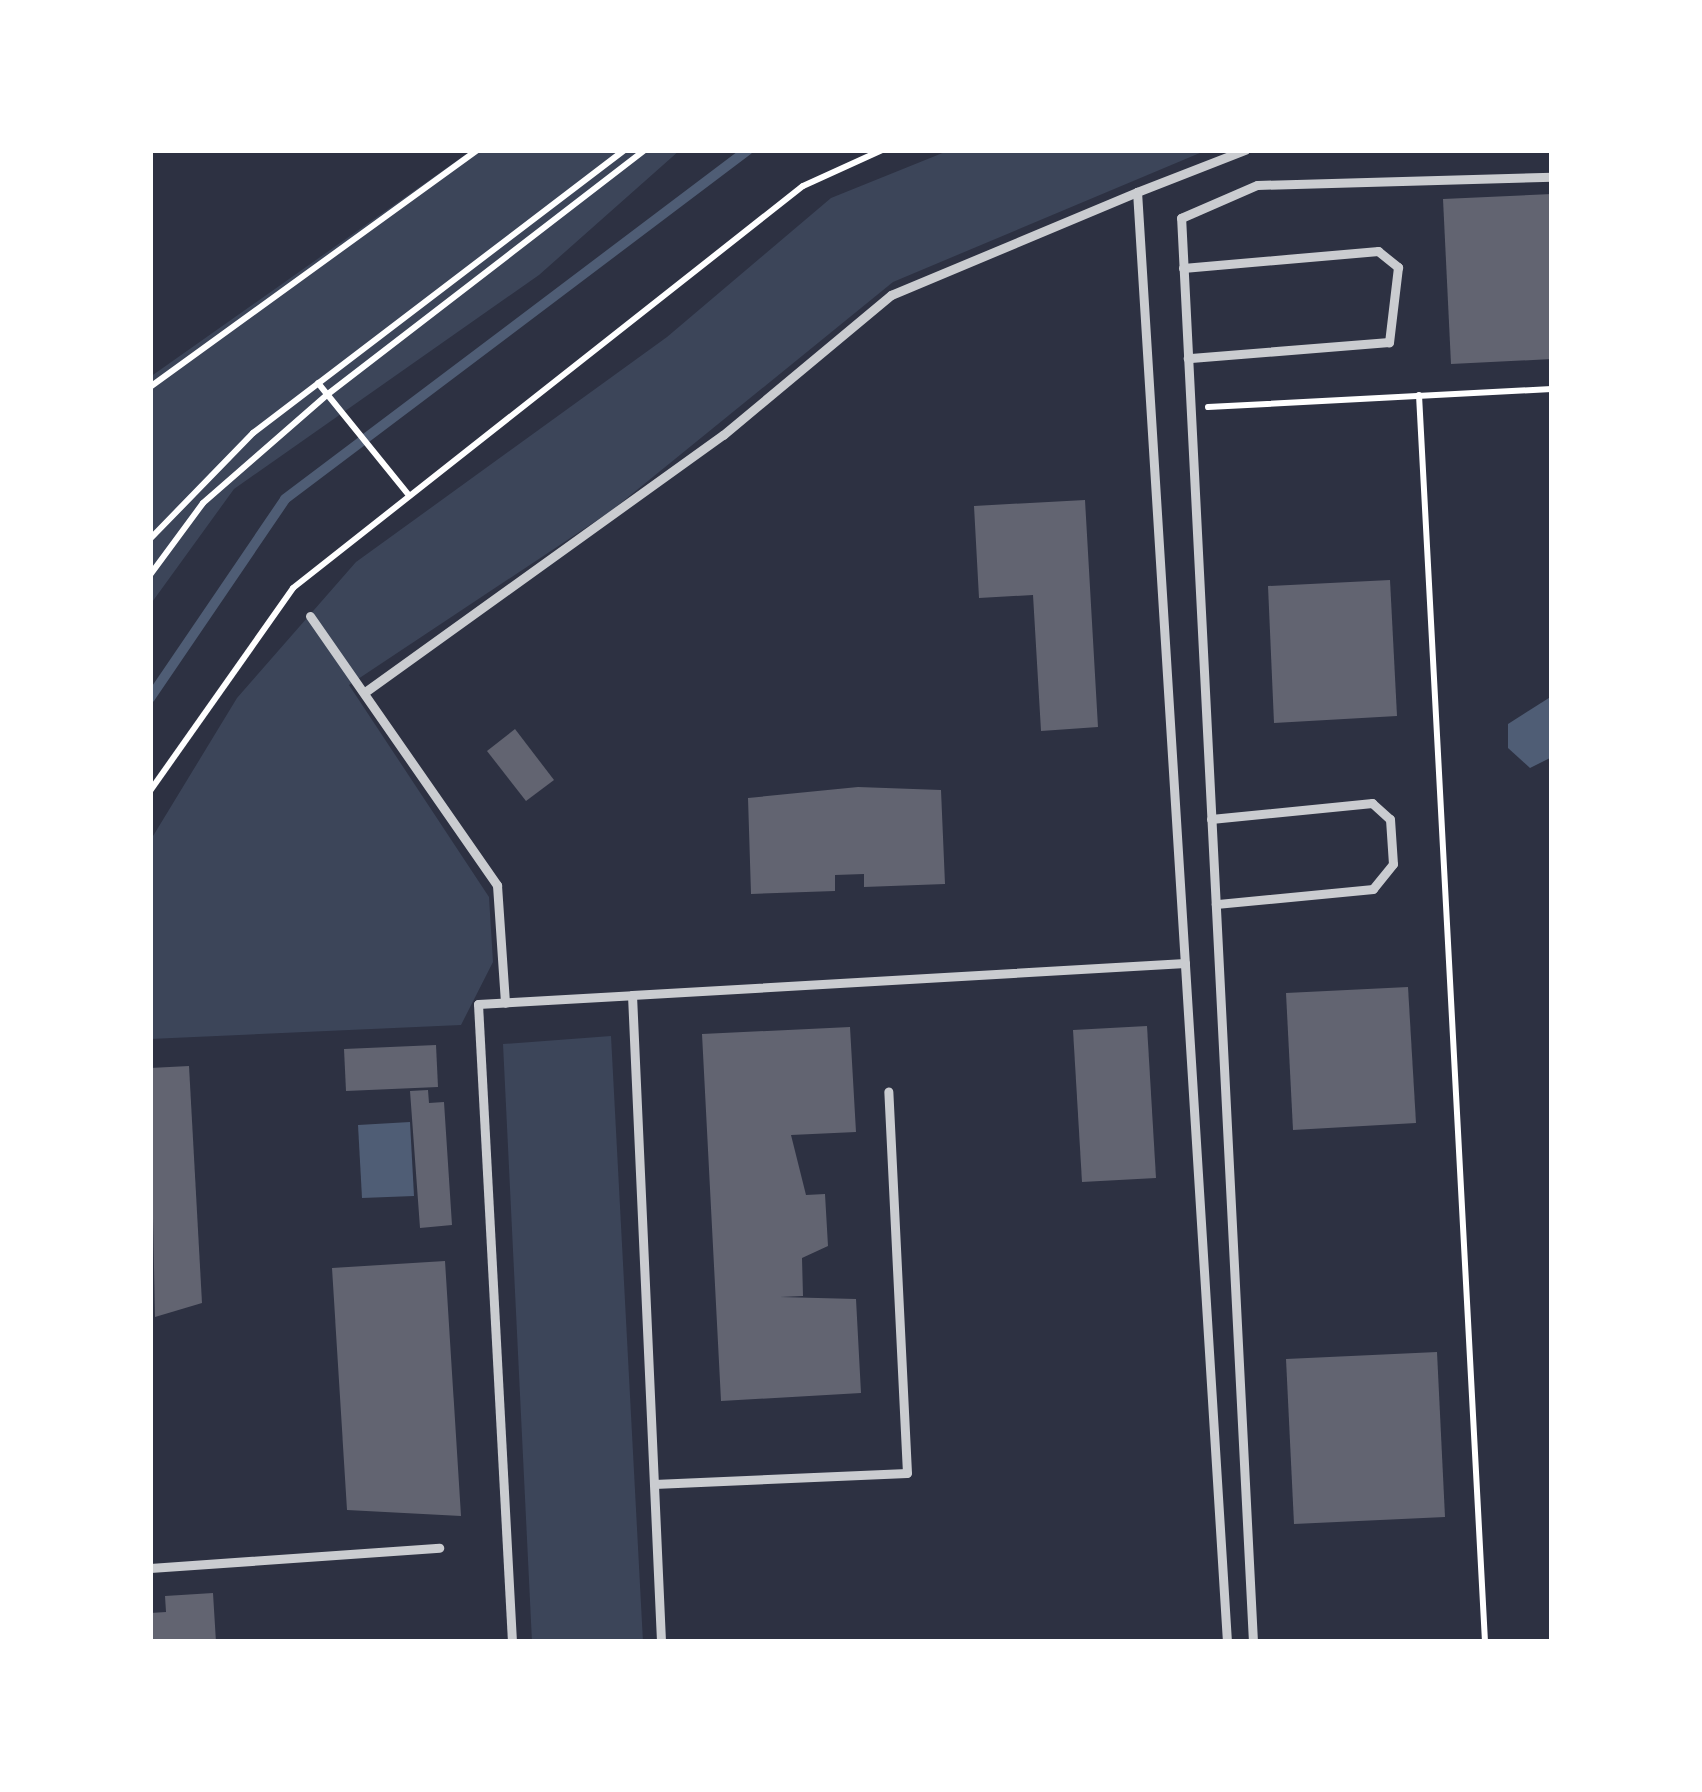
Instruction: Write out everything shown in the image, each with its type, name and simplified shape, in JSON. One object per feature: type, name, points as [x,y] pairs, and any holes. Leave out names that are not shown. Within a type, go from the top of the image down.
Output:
[{"type":"lane","points":[[365,692],[723,435],[891,295],[1245,150]]},
{"type":"lane","points":[[1253,1642],[1181,218],[1257,185],[1552,177]]},
{"type":"lane","points":[[1137,192],[1227,1642]]},
{"type":"lane","points":[[1184,268],[1378,251],[1399,273],[1390,342],[1188,358]]},
{"type":"lane","points":[[310,616],[497,885],[506,1003]]},
{"type":"lane","points":[[1211,819],[1372,802],[1390,819],[1393,864],[1373,889],[1216,904]]},
{"type":"lane","points":[[512,1642],[478,1004],[1185,964]]},
{"type":"lane","points":[[632,994],[661,1642]]},
{"type":"lane","points":[[654,1484],[907,1473],[888,1090]]},
{"type":"lane","points":[[150,1568],[439,1548]]},
{"type":"path","points":[[150,387],[478,150]]},
{"type":"path","points":[[150,539],[319,383],[625,150]]},
{"type":"path","points":[[150,575],[202,503],[328,394],[645,150]]},
{"type":"path","points":[[150,791],[293,588],[803,187],[882,150]]},
{"type":"path","points":[[319,383],[408,494]]},
{"type":"path","points":[[1191,408],[1552,389]]},
{"type":"path","points":[[1419,395],[1486,1642]]},
{"type":"shaded area","points":[[472,150],[680,150],[539,275],[234,489],[150,605],[150,377]]},
{"type":"shaded area","points":[[950,150],[1207,150],[893,282],[611,511],[349,685],[489,897],[493,962],[461,1025],[150,1039],[150,841],[237,698],[356,562],[667,337],[831,198]]},
{"type":"shaded area","points":[[1552,696],[1552,757],[1530,768],[1508,748],[1508,724]]},
{"type":"shaded area","points":[[611,1036],[643,1642],[532,1642],[503,1044]]},
{"type":"shaded area","points":[[410,1122],[414,1196],[362,1198],[358,1125]]},
{"type":"building","points":[[1552,194],[1552,359],[1451,364],[1443,199]]},
{"type":"building","points":[[1085,500],[1098,727],[1041,731],[1033,595],[979,598],[974,506]]},
{"type":"building","points":[[1390,580],[1397,716],[1274,723],[1268,586]]},
{"type":"building","points":[[515,729],[554,780],[526,801],[487,751]]},
{"type":"building","points":[[858,787],[941,790],[945,884],[864,887],[864,874],[835,875],[835,891],[751,894],[748,798]]},
{"type":"building","points":[[1408,987],[1416,1123],[1293,1130],[1286,993]]},
{"type":"building","points":[[1147,1026],[1156,1178],[1082,1182],[1073,1030]]},
{"type":"building","points":[[850,1027],[856,1132],[791,1135],[806,1195],[825,1194],[828,1246],[802,1258],[803,1296],[780,1297],[856,1299],[861,1393],[721,1401],[702,1034]]},
{"type":"building","points":[[436,1045],[438,1087],[346,1091],[344,1049]]},
{"type":"building","points":[[189,1066],[202,1303],[155,1317],[150,1068]]},
{"type":"building","points":[[428,1090],[429,1103],[444,1102],[452,1225],[420,1228],[410,1091]]},
{"type":"building","points":[[445,1261],[461,1516],[347,1510],[332,1268]]},
{"type":"building","points":[[1437,1352],[1445,1517],[1294,1524],[1286,1359]]},
{"type":"building","points":[[213,1593],[216,1642],[150,1642],[150,1613],[166,1612],[165,1596]]},
{"type":"waterway","points":[[150,698],[285,499],[748,150]]}]
